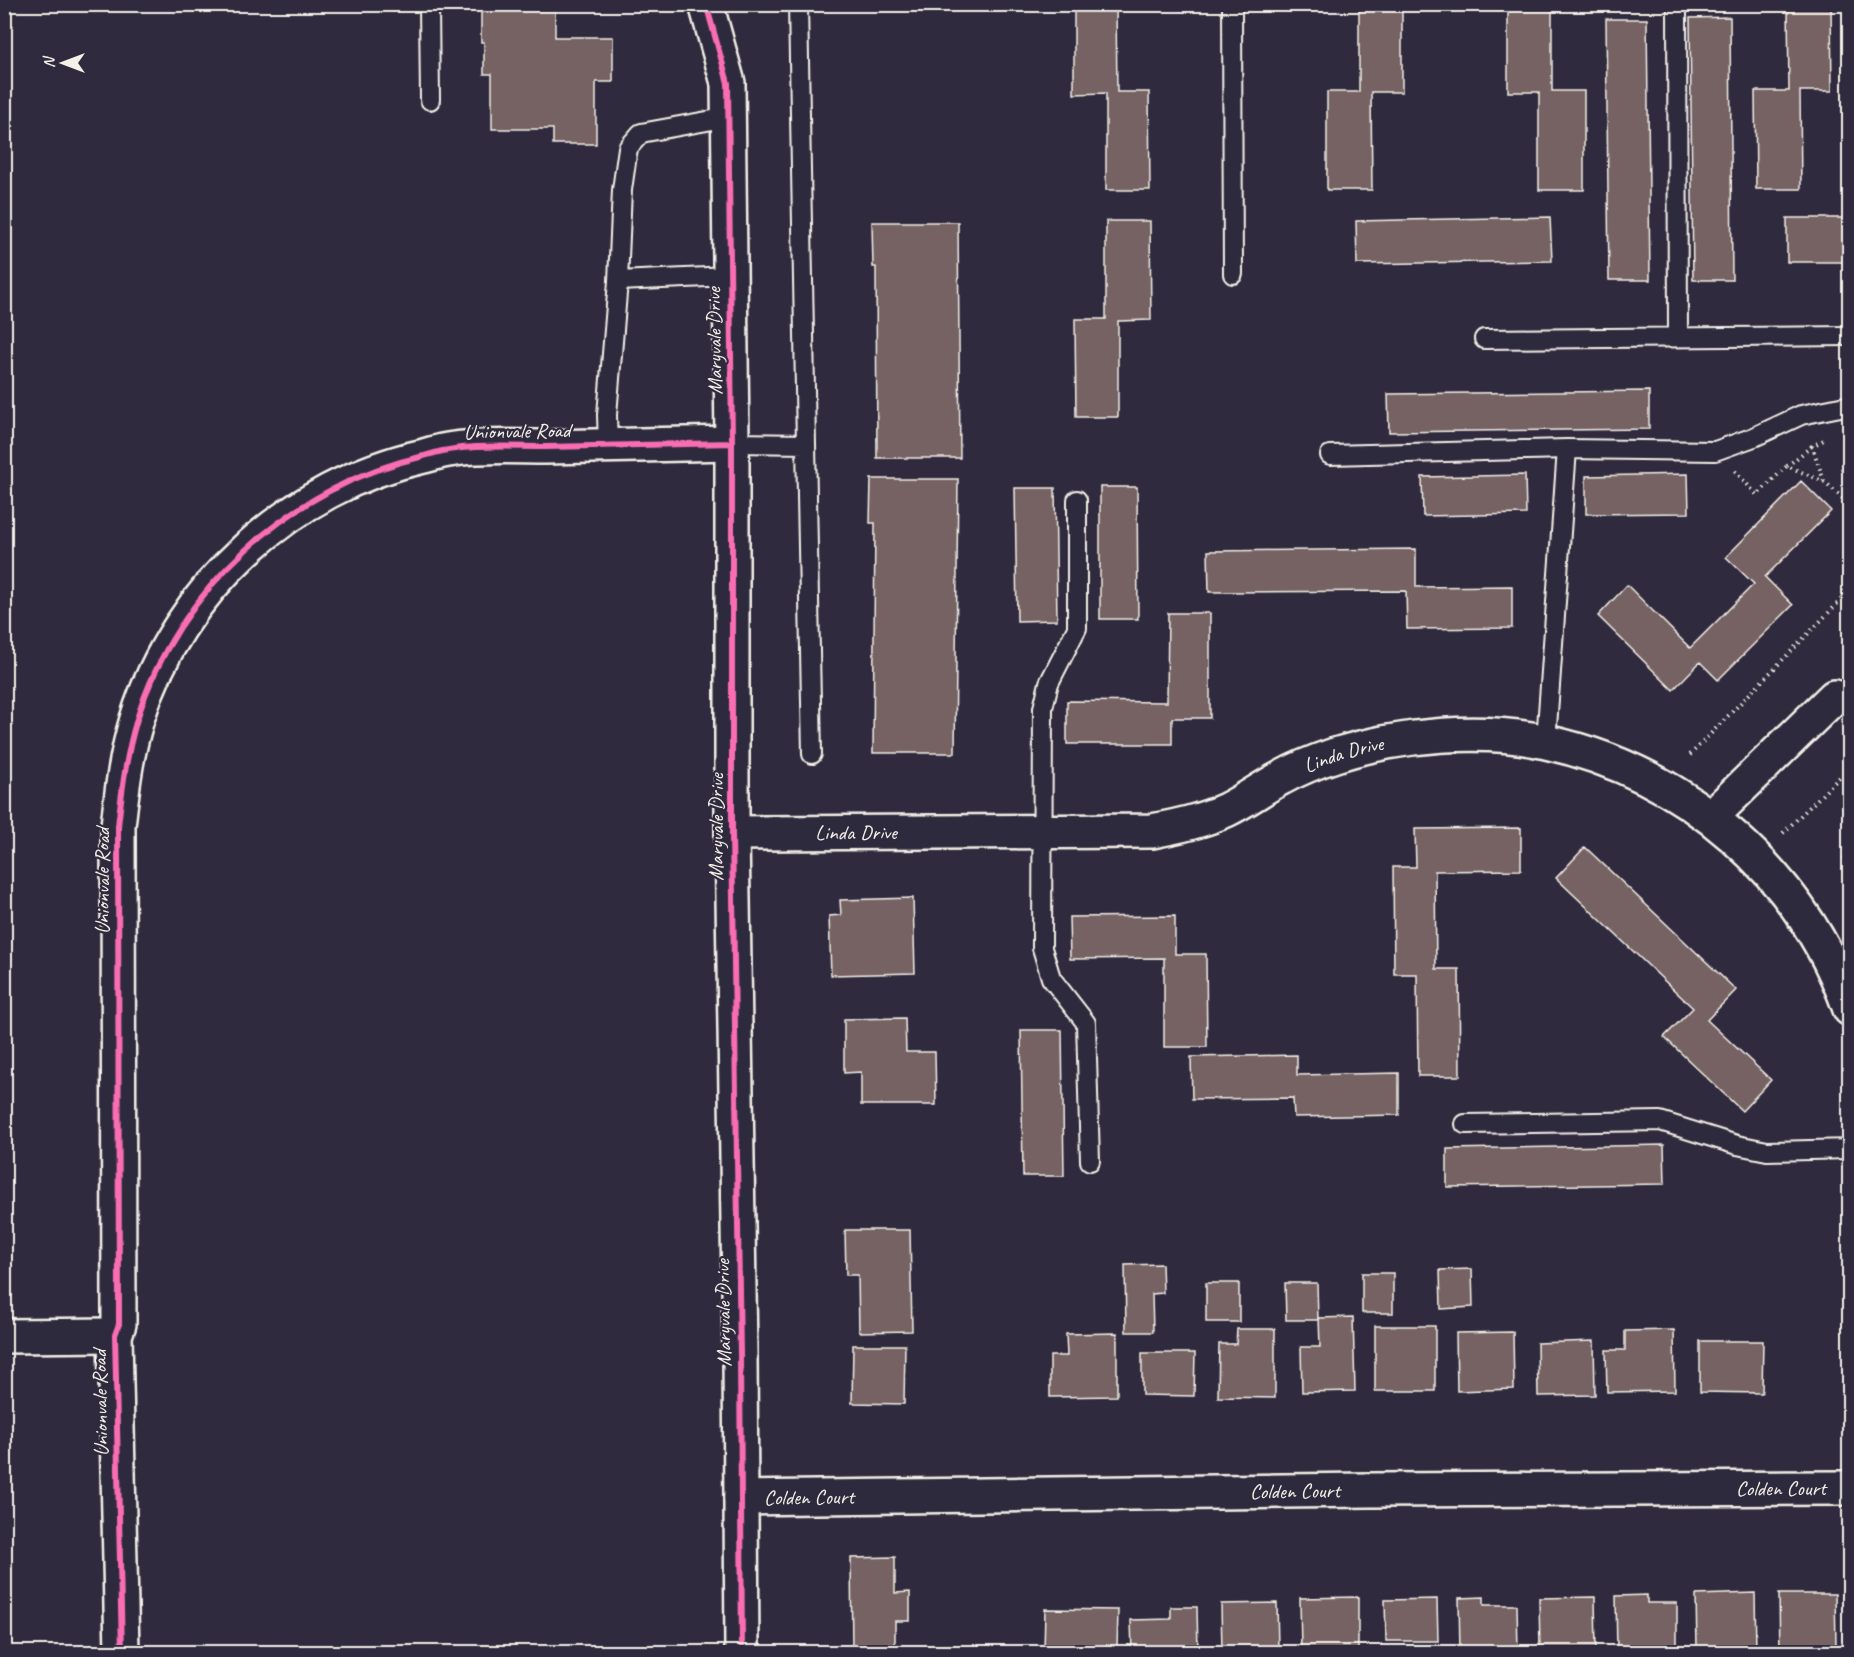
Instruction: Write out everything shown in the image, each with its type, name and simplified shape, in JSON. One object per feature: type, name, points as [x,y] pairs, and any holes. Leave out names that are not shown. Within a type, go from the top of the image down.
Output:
[{"type":"street","name":"Maryvale Drive","points":[[706,4],[728,83],[729,117],[732,833],[742,1653]]},
{"type":"street","name":"Unionvale Road","points":[[122,1653],[115,1335],[119,1323],[118,826],[123,772],[137,718],[157,668],[184,620],[226,569],[258,538],[302,506],[350,480],[402,461],[455,449],[732,443]]},
{"type":"street","points":[[1711,817],[1834,697]]},
{"type":"street","name":"Linda Drive","points":[[732,833],[1152,831],[1194,822],[1228,809],[1283,776],[1335,755],[1390,741],[1446,735],[1503,736],[1546,741],[1613,762],[1664,786],[1711,817],[1754,854],[1790,897],[1814,932],[1840,982],[1850,1009]]},
{"type":"street","points":[[4,1336],[115,1335]]},
{"type":"street","name":"Colden Court","points":[[741,1498],[1380,1490],[1850,1488]]},
{"type":"lane","points":[[429,4],[430,100]]},
{"type":"lane","points":[[798,4],[812,754]]},
{"type":"lane","points":[[1232,4],[1233,274]]},
{"type":"lane","points":[[1677,4],[1678,337]]},
{"type":"lane","points":[[608,446],[607,415],[618,281],[622,190],[628,148],[641,133],[729,117]]},
{"type":"lane","points":[[618,281],[730,276]]},
{"type":"lane","points":[[1484,339],[1850,336]]},
{"type":"lane","points":[[1330,455],[1567,449],[1715,451],[1754,437],[1801,415],[1850,405]]},
{"type":"lane","points":[[732,443],[806,444]]},
{"type":"lane","points":[[1546,741],[1567,449]]},
{"type":"lane","points":[[1077,500],[1077,628],[1049,683],[1043,708],[1042,948],[1051,978],[1086,1023],[1090,1161]]},
{"type":"lane","points":[[1465,1124],[1660,1121],[1737,1145],[1767,1151],[1850,1149]]},
{"type":"path","points":[[1715,451],[1757,495],[1812,446],[1831,437]]},
{"type":"path","points":[[1812,446],[1825,482]]},
{"type":"path","points":[[1787,466],[1825,482],[1850,505]]},
{"type":"path","points":[[1690,756],[1841,600],[1850,595]]},
{"type":"path","points":[[1783,833],[1850,767]]},
{"type":"building","points":[[481,4],[555,4],[555,37],[613,37],[613,82],[596,82],[596,144],[553,144],[553,129],[492,129],[492,74],[484,74]]},
{"type":"building","points":[[1074,4],[1116,4],[1117,92],[1149,92],[1150,190],[1106,190],[1106,93],[1074,94]]},
{"type":"building","points":[[1359,4],[1402,4],[1402,92],[1371,92],[1372,190],[1327,190],[1327,92],[1359,92]]},
{"type":"building","points":[[1508,4],[1552,4],[1552,91],[1584,91],[1584,190],[1539,190],[1539,92],[1508,92]]},
{"type":"building","points":[[1788,4],[1831,4],[1832,91],[1800,91],[1801,189],[1756,189],[1755,91],[1789,91]]},
{"type":"building","points":[[1730,17],[1732,280],[1693,280],[1690,18]]},
{"type":"building","points":[[1606,19],[1647,19],[1650,280],[1609,280]]},
{"type":"building","points":[[1550,217],[1552,261],[1357,264],[1356,221]]},
{"type":"building","points":[[1787,218],[1850,218],[1850,262],[1787,262]]},
{"type":"building","points":[[1106,221],[1150,221],[1151,320],[1118,321],[1118,417],[1076,417],[1075,319],[1106,319]]},
{"type":"building","points":[[872,222],[958,222],[960,458],[877,458],[876,267],[873,267]]},
{"type":"building","points":[[1649,391],[1649,429],[1389,432],[1388,394]]},
{"type":"building","points":[[1850,460],[1850,477],[1841,469]]},
{"type":"building","points":[[1688,474],[1689,513],[1586,514],[1586,476]]},
{"type":"building","points":[[1525,475],[1526,514],[1423,516],[1422,477]]},
{"type":"building","points":[[871,479],[958,479],[955,753],[873,753],[875,523],[870,523]]},
{"type":"building","points":[[1801,481],[1831,511],[1765,577],[1793,605],[1718,680],[1700,662],[1673,690],[1598,616],[1627,585],[1690,648],[1754,584],[1726,557]]},
{"type":"building","points":[[1100,487],[1137,487],[1138,619],[1100,619]]},
{"type":"building","points":[[1015,488],[1055,488],[1057,620],[1017,621]]},
{"type":"building","points":[[1416,549],[1416,587],[1512,586],[1512,628],[1407,629],[1406,591],[1209,592],[1208,551]]},
{"type":"building","points":[[1168,613],[1210,613],[1210,718],[1172,718],[1172,744],[1067,744],[1067,701],[1167,702]]},
{"type":"building","points":[[1521,828],[1521,870],[1435,871],[1436,969],[1459,969],[1460,1076],[1418,1076],[1417,974],[1394,974],[1393,867],[1416,867],[1415,829]]},
{"type":"building","points":[[1585,847],[1736,990],[1707,1020],[1771,1080],[1742,1111],[1664,1037],[1693,1008],[1556,878]]},
{"type":"building","points":[[1850,851],[1850,864],[1843,858]]},
{"type":"building","points":[[913,898],[915,973],[831,975],[829,916],[841,915],[840,900]]},
{"type":"building","points":[[1175,916],[1175,954],[1206,954],[1207,1047],[1164,1047],[1164,958],[1070,959],[1069,917]]},
{"type":"building","points":[[905,1018],[906,1052],[935,1052],[936,1105],[861,1105],[861,1072],[844,1073],[844,1019]]},
{"type":"building","points":[[1021,1030],[1062,1030],[1064,1176],[1023,1176]]},
{"type":"building","points":[[1297,1055],[1297,1075],[1399,1073],[1399,1115],[1294,1117],[1293,1098],[1192,1099],[1191,1057]]},
{"type":"building","points":[[1664,1145],[1665,1184],[1447,1187],[1447,1149]]},
{"type":"building","points":[[845,1230],[910,1230],[912,1331],[859,1332],[858,1275],[846,1275]]},
{"type":"building","points":[[1162,1264],[1163,1293],[1152,1294],[1153,1332],[1126,1332],[1125,1265]]},
{"type":"building","points":[[1472,1269],[1473,1307],[1441,1309],[1440,1270]]},
{"type":"building","points":[[1362,1273],[1393,1273],[1393,1313],[1362,1313]]},
{"type":"building","points":[[1206,1283],[1239,1283],[1239,1322],[1206,1322]]},
{"type":"building","points":[[1285,1283],[1317,1283],[1318,1320],[1286,1320]]},
{"type":"building","points":[[1353,1317],[1355,1391],[1302,1392],[1301,1347],[1320,1347],[1319,1318]]},
{"type":"building","points":[[1375,1326],[1435,1326],[1435,1391],[1375,1391]]},
{"type":"building","points":[[1237,1329],[1275,1329],[1275,1398],[1218,1397],[1219,1344],[1236,1344]]},
{"type":"building","points":[[1674,1330],[1675,1391],[1607,1392],[1606,1350],[1625,1350],[1625,1331]]},
{"type":"building","points":[[1513,1332],[1514,1389],[1457,1391],[1456,1333]]},
{"type":"building","points":[[1117,1333],[1117,1396],[1050,1397],[1050,1356],[1067,1356],[1066,1334]]},
{"type":"building","points":[[1594,1341],[1595,1395],[1538,1396],[1537,1343]]},
{"type":"building","points":[[1700,1341],[1763,1341],[1762,1393],[1700,1392]]},
{"type":"building","points":[[853,1345],[905,1345],[904,1404],[852,1403]]},
{"type":"building","points":[[1142,1353],[1195,1353],[1194,1396],[1142,1395]]},
{"type":"building","points":[[895,1557],[895,1593],[910,1592],[910,1621],[895,1621],[895,1652],[852,1652],[851,1558]]},
{"type":"building","points":[[1755,1593],[1756,1652],[1718,1652],[1718,1647],[1697,1648],[1696,1595]]},
{"type":"building","points":[[1779,1594],[1835,1594],[1836,1645],[1808,1645],[1808,1652],[1780,1652]]},
{"type":"building","points":[[1647,1595],[1647,1603],[1677,1603],[1677,1652],[1617,1652],[1616,1596]]},
{"type":"building","points":[[1358,1597],[1358,1650],[1301,1651],[1300,1598]]},
{"type":"building","points":[[1484,1597],[1484,1605],[1517,1605],[1518,1652],[1460,1652],[1459,1598]]},
{"type":"building","points":[[1595,1597],[1596,1650],[1540,1650],[1539,1598]]},
{"type":"building","points":[[1437,1599],[1438,1641],[1386,1641],[1385,1600]]},
{"type":"building","points":[[1277,1603],[1278,1649],[1222,1652],[1221,1604]]},
{"type":"building","points":[[1171,1607],[1197,1607],[1198,1652],[1132,1652],[1131,1620],[1171,1619]]},
{"type":"building","points":[[1045,1609],[1118,1610],[1117,1649],[1091,1649],[1091,1652],[1044,1652]]},
{"type":"cycle path","points":[[706,4],[728,83],[732,443],[732,833],[742,1652]]},
{"type":"cycle path","points":[[122,1652],[115,1335],[119,1324],[118,826],[133,732],[155,672],[180,627],[211,586],[246,550],[286,518],[329,491],[375,470],[447,450],[466,448],[732,443]]}]
